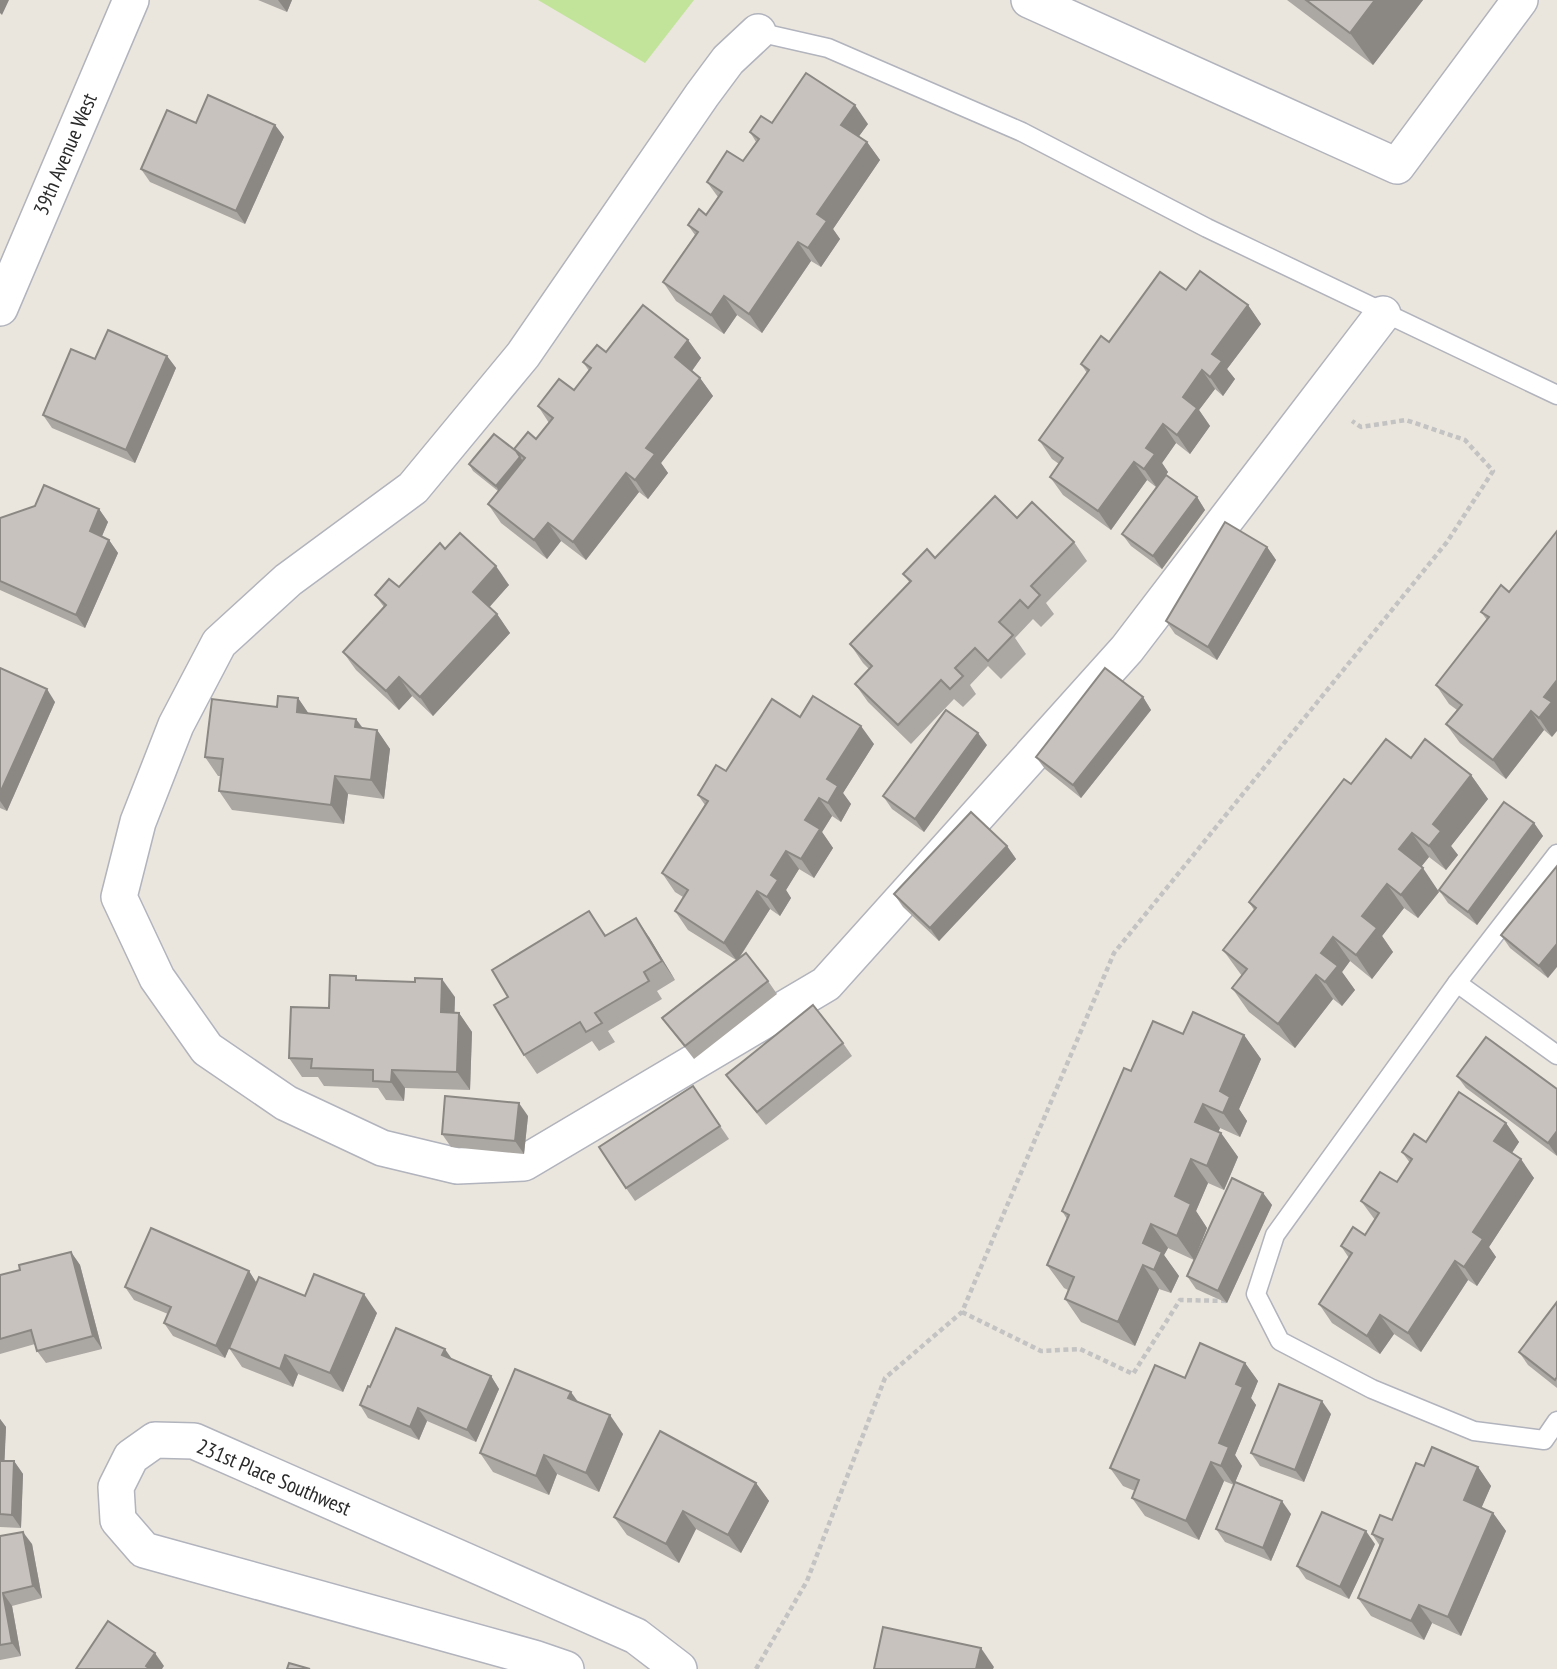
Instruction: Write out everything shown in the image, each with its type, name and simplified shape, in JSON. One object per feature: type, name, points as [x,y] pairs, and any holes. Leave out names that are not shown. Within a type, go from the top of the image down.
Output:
[{"type":"street","name":"39th Avenue West","points":[[0,307],[131,0]]},
{"type":"street","points":[[1029,0],[1397,166],[1520,0]]},
{"type":"street","points":[[758,32],[728,60],[702,95],[523,355],[413,488],[288,580],[219,643],[177,725],[138,822],[118,897],[157,978],[207,1049],[286,1103],[382,1148],[457,1166],[524,1163],[825,984],[1126,649],[1383,314]]},
{"type":"street","name":"231st Place Southwest","points":[[566,1669],[400,1620],[144,1550],[118,1520],[116,1487],[131,1457],[155,1440],[194,1441],[636,1636],[679,1669]]},
{"type":"lane","points":[[758,32],[828,48],[1022,132],[1207,228],[1557,395]]},
{"type":"lane","points":[[1557,854],[1457,984],[1275,1235],[1256,1294],[1280,1341],[1372,1389],[1474,1431],[1544,1440],[1557,1421]]},
{"type":"lane","points":[[1457,984],[1557,1055]]},
{"type":"path","points":[[756,1669],[807,1581],[885,1378],[962,1312],[1114,953],[1447,542],[1493,471],[1465,440],[1406,420],[1361,427],[1319,398]]},
{"type":"path","points":[[962,1312],[1041,1351],[1080,1349],[1133,1374],[1180,1300],[1260,1302]]},
{"type":"green space","points":[[538,0],[694,0],[645,63]]},
{"type":"building","points":[[1306,0],[1375,0],[1350,33]]},
{"type":"building","points":[[806,73],[855,105],[841,125],[867,142],[817,214],[827,221],[808,248],[798,242],[749,314],[724,296],[711,315],[663,282],[698,232],[688,225],[699,209],[706,215],[722,192],[707,182],[727,151],[743,161],[759,139],[750,132],[761,116],[772,123]]},
{"type":"building","points":[[208,95],[275,125],[236,211],[141,169],[167,110],[196,123]]},
{"type":"building","points":[[1200,271],[1248,305],[1212,354],[1222,361],[1210,377],[1202,370],[1183,397],[1197,408],[1177,435],[1163,424],[1146,448],[1155,454],[1144,469],[1134,462],[1098,511],[1050,477],[1063,458],[1039,440],[1089,370],[1081,364],[1101,336],[1109,342],[1160,272],[1186,290]]},
{"type":"building","points":[[643,305],[688,340],[675,357],[700,378],[646,448],[655,454],[635,480],[626,473],[573,542],[548,523],[534,540],[488,504],[525,458],[514,449],[528,432],[536,439],[553,418],[538,406],[559,379],[574,390],[591,368],[583,362],[597,345],[606,352]]},
{"type":"building","points":[[108,330],[167,356],[126,450],[43,415],[71,349],[95,359]]},
{"type":"building","points":[[494,434],[520,457],[496,486],[469,464]]},
{"type":"building","points":[[1166,475],[1197,497],[1153,556],[1122,534]]},
{"type":"building","points":[[44,485],[99,509],[90,531],[109,540],[76,615],[0,581],[0,518],[35,506]]},
{"type":"building","points":[[995,496],[1017,518],[1032,502],[1074,542],[1031,586],[1040,595],[1028,608],[1020,600],[999,622],[1013,635],[988,661],[975,648],[955,668],[963,676],[950,689],[941,680],[898,725],[855,684],[872,666],[850,644],[911,581],[903,574],[927,549],[935,558]]},
{"type":"building","points":[[1225,522],[1267,547],[1208,647],[1166,621]]},
{"type":"building","points":[[1557,531],[1557,680],[1544,697],[1552,702],[1539,718],[1531,711],[1493,760],[1446,724],[1462,705],[1436,685],[1489,617],[1481,612],[1501,585],[1509,592]]},
{"type":"building","points":[[460,533],[496,566],[473,592],[497,614],[420,697],[399,677],[386,691],[343,652],[386,605],[375,595],[389,579],[399,587],[440,543],[445,549]]},
{"type":"building","points":[[0,668],[47,689],[0,793]]},
{"type":"building","points":[[1105,668],[1143,697],[1073,785],[1036,757]]},
{"type":"building","points":[[278,696],[298,698],[297,712],[356,719],[355,727],[377,730],[371,780],[335,776],[331,805],[219,791],[223,759],[205,757],[212,699],[277,707]]},
{"type":"building","points":[[813,696],[861,726],[827,779],[838,786],[828,803],[819,798],[805,820],[820,829],[801,859],[786,851],[771,875],[778,880],[767,897],[757,891],[724,943],[675,911],[688,890],[662,873],[708,801],[698,795],[716,765],[726,771],[772,699],[800,717]]},
{"type":"building","points":[[946,710],[978,733],[915,819],[883,796]]},
{"type":"building","points":[[1386,739],[1411,758],[1425,739],[1471,775],[1433,824],[1441,831],[1429,846],[1412,833],[1399,849],[1423,868],[1401,895],[1387,884],[1362,916],[1377,928],[1356,955],[1333,937],[1321,953],[1338,966],[1325,982],[1316,975],[1278,1024],[1232,988],[1247,969],[1223,950],[1256,908],[1249,902],[1344,779],[1351,784]]},
{"type":"building","points":[[1504,802],[1534,823],[1468,912],[1439,890]]},
{"type":"building","points":[[971,812],[1007,846],[930,928],[894,894]]},
{"type":"building","points":[[1557,866],[1557,944],[1539,966],[1501,935]]},
{"type":"building","points":[[589,911],[605,936],[636,918],[662,961],[644,972],[649,981],[595,1013],[602,1023],[586,1032],[580,1022],[524,1055],[494,1005],[508,997],[492,970]]},
{"type":"building","points":[[746,953],[768,981],[685,1046],[662,1018]]},
{"type":"building","points":[[330,975],[356,976],[356,980],[415,982],[415,978],[442,979],[441,1012],[459,1013],[457,1072],[392,1070],[391,1082],[373,1081],[373,1070],[311,1068],[312,1059],[289,1058],[291,1007],[329,1008]]},
{"type":"building","points":[[813,1005],[843,1043],[757,1112],[726,1075]]},
{"type":"building","points":[[1193,1012],[1244,1035],[1220,1091],[1230,1097],[1223,1113],[1203,1104],[1195,1122],[1221,1133],[1207,1166],[1191,1159],[1175,1196],[1191,1204],[1177,1236],[1151,1224],[1143,1243],[1162,1252],[1154,1270],[1143,1265],[1118,1322],[1065,1299],[1074,1277],[1047,1265],[1069,1215],[1062,1211],[1124,1068],[1131,1071],[1153,1021],[1183,1034]]},
{"type":"building","points":[[1486,1037],[1557,1089],[1557,1131],[1548,1143],[1457,1076]]},
{"type":"building","points":[[693,1086],[720,1126],[626,1188],[599,1147]]},
{"type":"building","points":[[1459,1092],[1506,1123],[1494,1141],[1521,1159],[1473,1232],[1483,1239],[1464,1267],[1455,1261],[1408,1333],[1380,1315],[1367,1336],[1319,1304],[1352,1253],[1341,1246],[1353,1227],[1365,1235],[1379,1213],[1361,1201],[1380,1172],[1397,1182],[1412,1159],[1402,1152],[1414,1134],[1426,1142]]},
{"type":"building","points":[[445,1096],[519,1103],[515,1141],[442,1134]]},
{"type":"building","points":[[1232,1178],[1263,1193],[1218,1291],[1187,1276]]},
{"type":"building","points":[[151,1228],[249,1271],[216,1346],[164,1323],[171,1307],[125,1287]]},
{"type":"building","points":[[71,1252],[93,1336],[37,1351],[31,1330],[0,1339],[0,1275],[20,1270],[19,1265]]},
{"type":"building","points":[[314,1274],[364,1294],[330,1373],[285,1355],[280,1369],[229,1348],[259,1277],[305,1296]]},
{"type":"building","points":[[1557,1302],[1557,1377],[1555,1380],[1519,1352]]},
{"type":"building","points":[[396,1328],[445,1349],[442,1355],[491,1376],[467,1430],[418,1408],[410,1427],[360,1405]]},
{"type":"building","points":[[1200,1343],[1245,1363],[1236,1384],[1243,1387],[1219,1443],[1229,1447],[1221,1466],[1211,1462],[1186,1521],[1132,1498],[1139,1480],[1110,1468],[1155,1365],[1185,1378]]},
{"type":"building","points":[[515,1369],[571,1392],[568,1398],[610,1415],[586,1473],[544,1455],[536,1476],[480,1453]]},
{"type":"building","points":[[1279,1384],[1322,1401],[1295,1470],[1251,1453]]},
{"type":"building","points":[[660,1431],[756,1483],[728,1535],[683,1511],[666,1544],[614,1517]]},
{"type":"building","points":[[1432,1447],[1478,1467],[1464,1500],[1493,1513],[1448,1617],[1419,1605],[1411,1621],[1358,1598],[1383,1539],[1372,1534],[1380,1515],[1392,1520],[1416,1463],[1424,1466]]},
{"type":"building","points":[[0,1461],[14,1461],[12,1515],[0,1514]]},
{"type":"building","points":[[1235,1482],[1282,1501],[1263,1548],[1216,1529]]},
{"type":"building","points":[[1322,1512],[1366,1531],[1340,1587],[1297,1566]]},
{"type":"building","points":[[23,1532],[33,1586],[3,1593],[12,1643],[0,1645],[0,1536]]},
{"type":"building","points":[[108,1621],[155,1653],[146,1666],[150,1669],[76,1669]]},
{"type":"building","points":[[883,1627],[981,1648],[976,1669],[874,1669]]},
{"type":"building","points":[[289,1663],[310,1669],[287,1669]]}]
